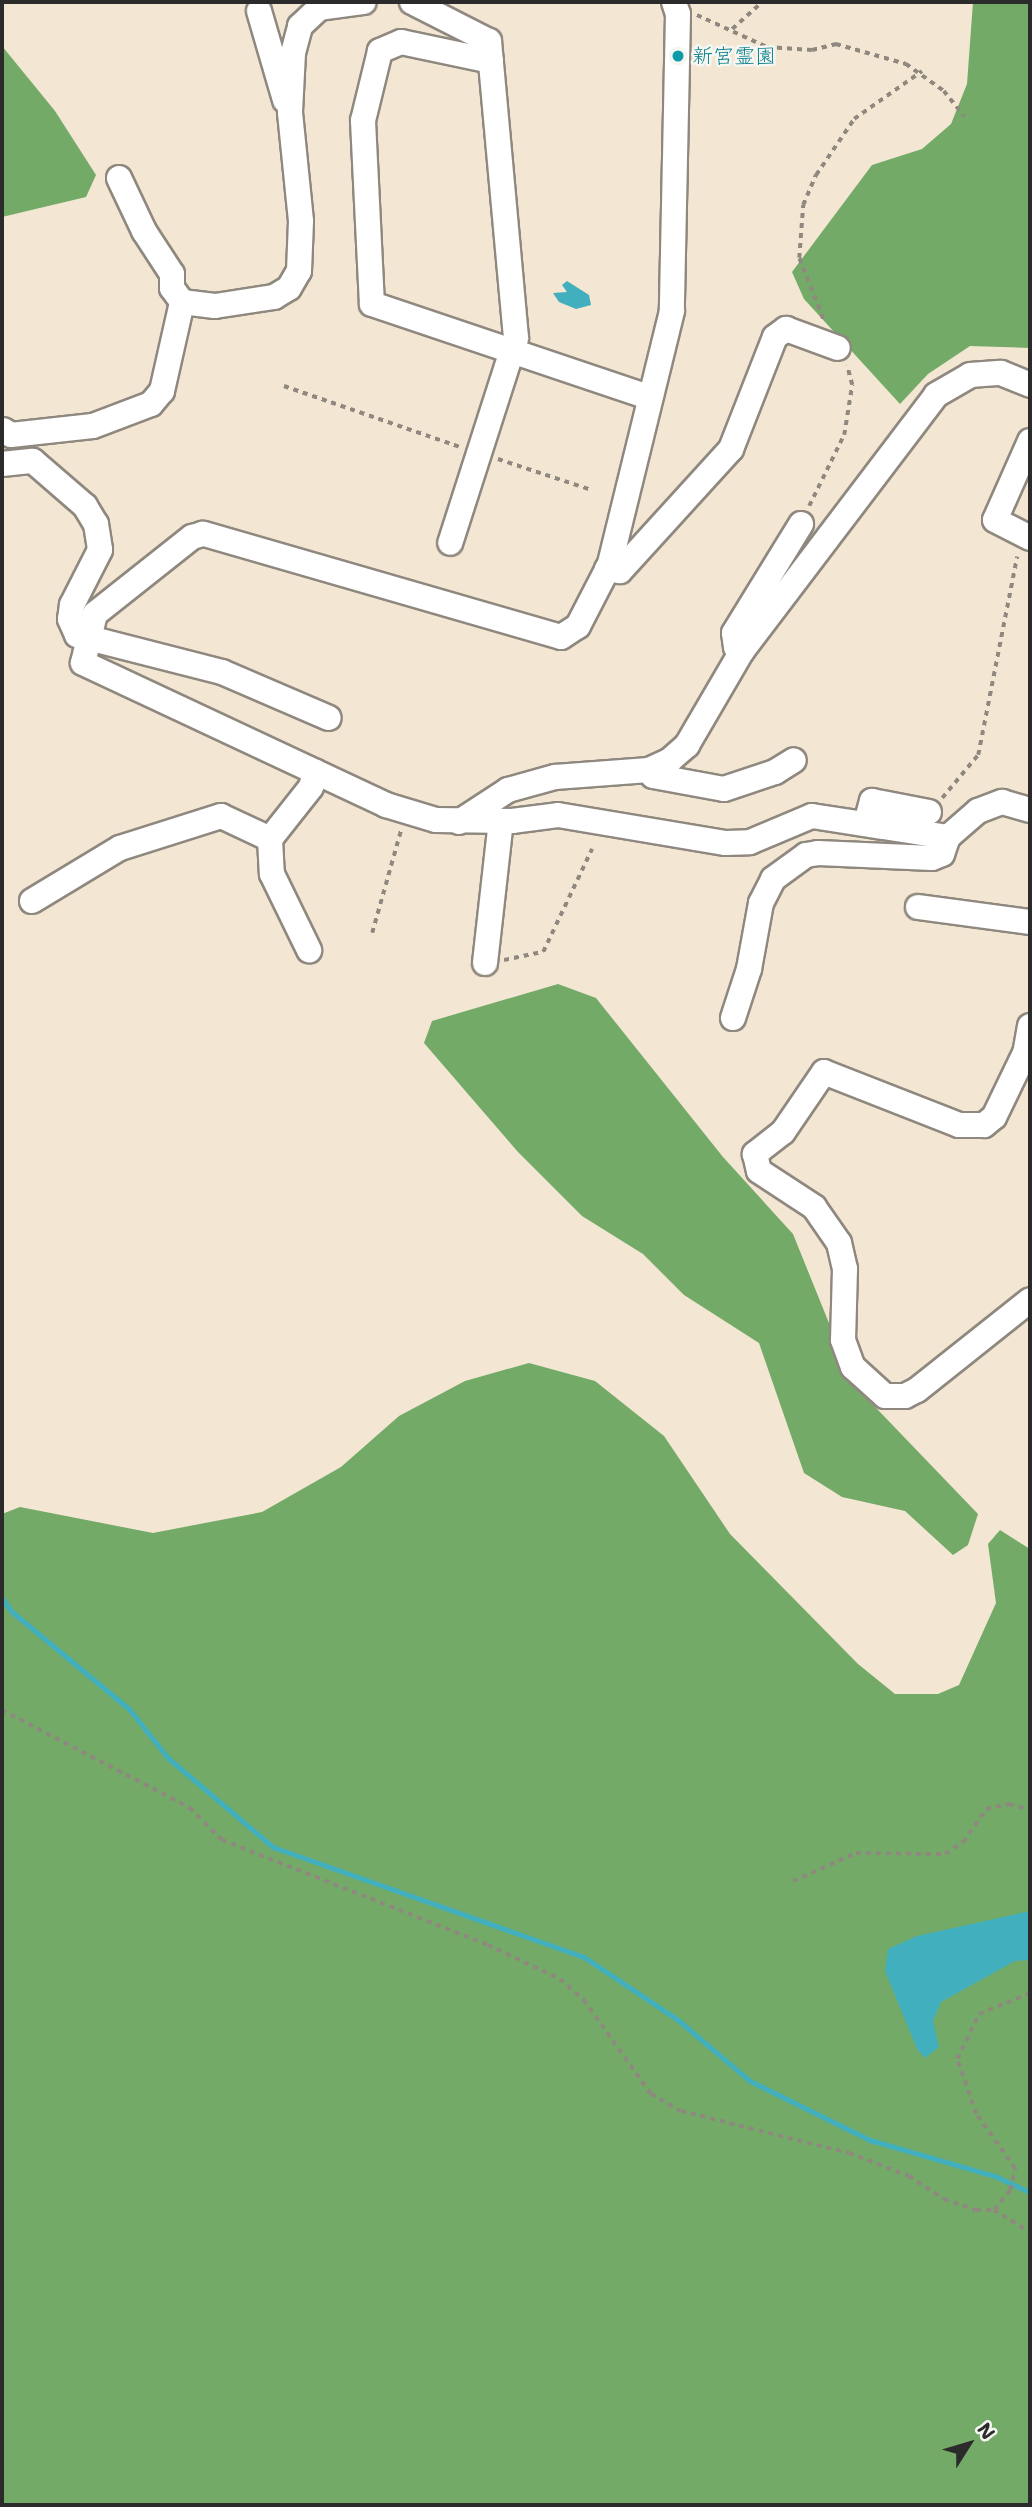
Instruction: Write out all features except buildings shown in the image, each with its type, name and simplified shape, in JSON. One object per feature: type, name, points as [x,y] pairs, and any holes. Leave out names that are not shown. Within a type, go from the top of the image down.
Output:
[{"type":"street","points":[[119,178],[144,231],[172,275],[172,288],[182,302],[215,306],[274,297],[289,288],[299,271],[301,222],[290,108],[300,26],[319,8],[363,2]]},
{"type":"street","points":[[412,2],[483,35],[491,61],[514,352],[450,543]]},
{"type":"street","points":[[676,8],[673,311],[648,397],[607,569],[578,626],[561,637],[203,534],[192,537],[95,614],[83,663],[315,772],[407,811],[459,822],[558,815],[598,818],[726,843],[750,842],[812,816],[948,837]]},
{"type":"street","points":[[259,11],[282,95],[290,108]]},
{"type":"street","points":[[491,61],[401,42],[380,51],[363,121],[372,304],[648,397]]},
{"type":"street","points":[[3,430],[10,435],[93,426],[151,404],[162,391],[182,302]]},
{"type":"street","points":[[607,569],[620,571],[731,449],[775,337],[786,329],[838,348]]},
{"type":"street","points":[[459,822],[508,790],[555,777],[649,770],[687,746],[742,651],[936,395],[970,374],[1001,373],[1030,385]]},
{"type":"street","points":[[1023,547],[995,520],[1030,441]]},
{"type":"street","points":[[2,464],[33,461],[85,506],[96,524],[100,550],[72,605],[70,619],[77,635],[222,672],[329,718]]},
{"type":"street","points":[[742,651],[736,647],[734,633],[801,524]]},
{"type":"street","points":[[649,770],[653,776],[724,789],[775,772],[794,760]]},
{"type":"street","points":[[309,950],[272,874],[270,839],[310,787],[315,772]]},
{"type":"street","points":[[866,823],[872,801],[929,812]]},
{"type":"street","points":[[733,1018],[749,969],[761,903],[773,878],[806,855],[818,853],[932,858],[942,854],[948,837],[978,811],[1002,802],[1030,810]]},
{"type":"street","points":[[32,901],[120,848],[221,816],[270,839]]},
{"type":"street","points":[[485,964],[501,821]]},
{"type":"street","points":[[918,907],[1030,922]]},
{"type":"street","points":[[1030,1026],[1025,1054],[994,1117],[984,1125],[959,1125],[824,1072],[783,1132],[755,1154],[759,1171],[814,1207],[839,1243],[845,1269],[843,1340],[853,1367],[885,1396],[905,1396],[917,1390],[1030,1300]]},
{"type":"path","points":[[732,29],[762,2]]},
{"type":"path","points":[[676,8],[732,29],[768,47],[812,50],[836,44],[867,50],[922,71],[965,117]]},
{"type":"path","points":[[801,524],[844,435],[851,411],[852,385],[838,348],[806,285],[799,258],[803,205],[816,175],[854,119],[922,71]]},
{"type":"path","points":[[284,386],[592,490]]},
{"type":"path","points":[[929,812],[978,755],[1023,547]]},
{"type":"path","points":[[372,933],[407,811]]},
{"type":"path","points":[[485,964],[543,952],[592,849]]},
{"type":"path","points":[[2,1710],[190,1808],[222,1840],[488,1945],[560,1979],[584,2000],[651,2094],[681,2111],[837,2149],[909,2176],[944,2199],[976,2210],[994,2210],[1030,2232]]},
{"type":"path","points":[[793,1881],[856,1853],[945,1854],[963,1842],[986,1809],[1009,1804],[1030,1810]]},
{"type":"path","points":[[994,2210],[1010,2190],[1015,2169],[976,2114],[957,2059],[979,2014],[1030,1993]]},
{"type":"green space","points":[[973,2],[1030,2],[1030,348],[970,346],[928,374],[900,404],[804,299],[792,272],[872,165],[922,149],[951,124],[967,84]]},
{"type":"green space","points":[[2,46],[55,111],[96,175],[86,197],[2,217]]},
{"type":"green space","points":[[558,984],[596,998],[723,1157],[793,1234],[854,1385],[978,1514],[968,1545],[953,1555],[905,1511],[842,1497],[804,1473],[759,1343],[684,1295],[643,1254],[582,1216],[518,1152],[424,1043],[432,1021]]},
{"type":"green space","points":[[529,1363],[595,1381],[664,1436],[730,1534],[858,1664],[895,1694],[938,1694],[959,1685],[996,1603],[988,1544],[1000,1530],[1030,1549],[1030,2505],[2,2505],[2,1514],[20,1507],[153,1533],[262,1512],[341,1467],[399,1416],[465,1381]]},
{"type":"water","points":[[567,281],[589,295],[591,305],[576,309],[559,302],[553,293],[567,292],[562,285]]},
{"type":"water","points":[[1030,1911],[1030,1960],[1015,1961],[941,2002],[933,2021],[939,2047],[925,2058],[917,2049],[885,1971],[888,1949],[917,1936]]},
{"type":"waterway","points":[[2,1598],[11,1611],[129,1709],[168,1758],[273,1847],[584,1957],[678,2020],[750,2081],[870,2140],[995,2176],[1030,2192]]},
{"type":"place","name":"新宮霊園","points":[[678,56]]}]
